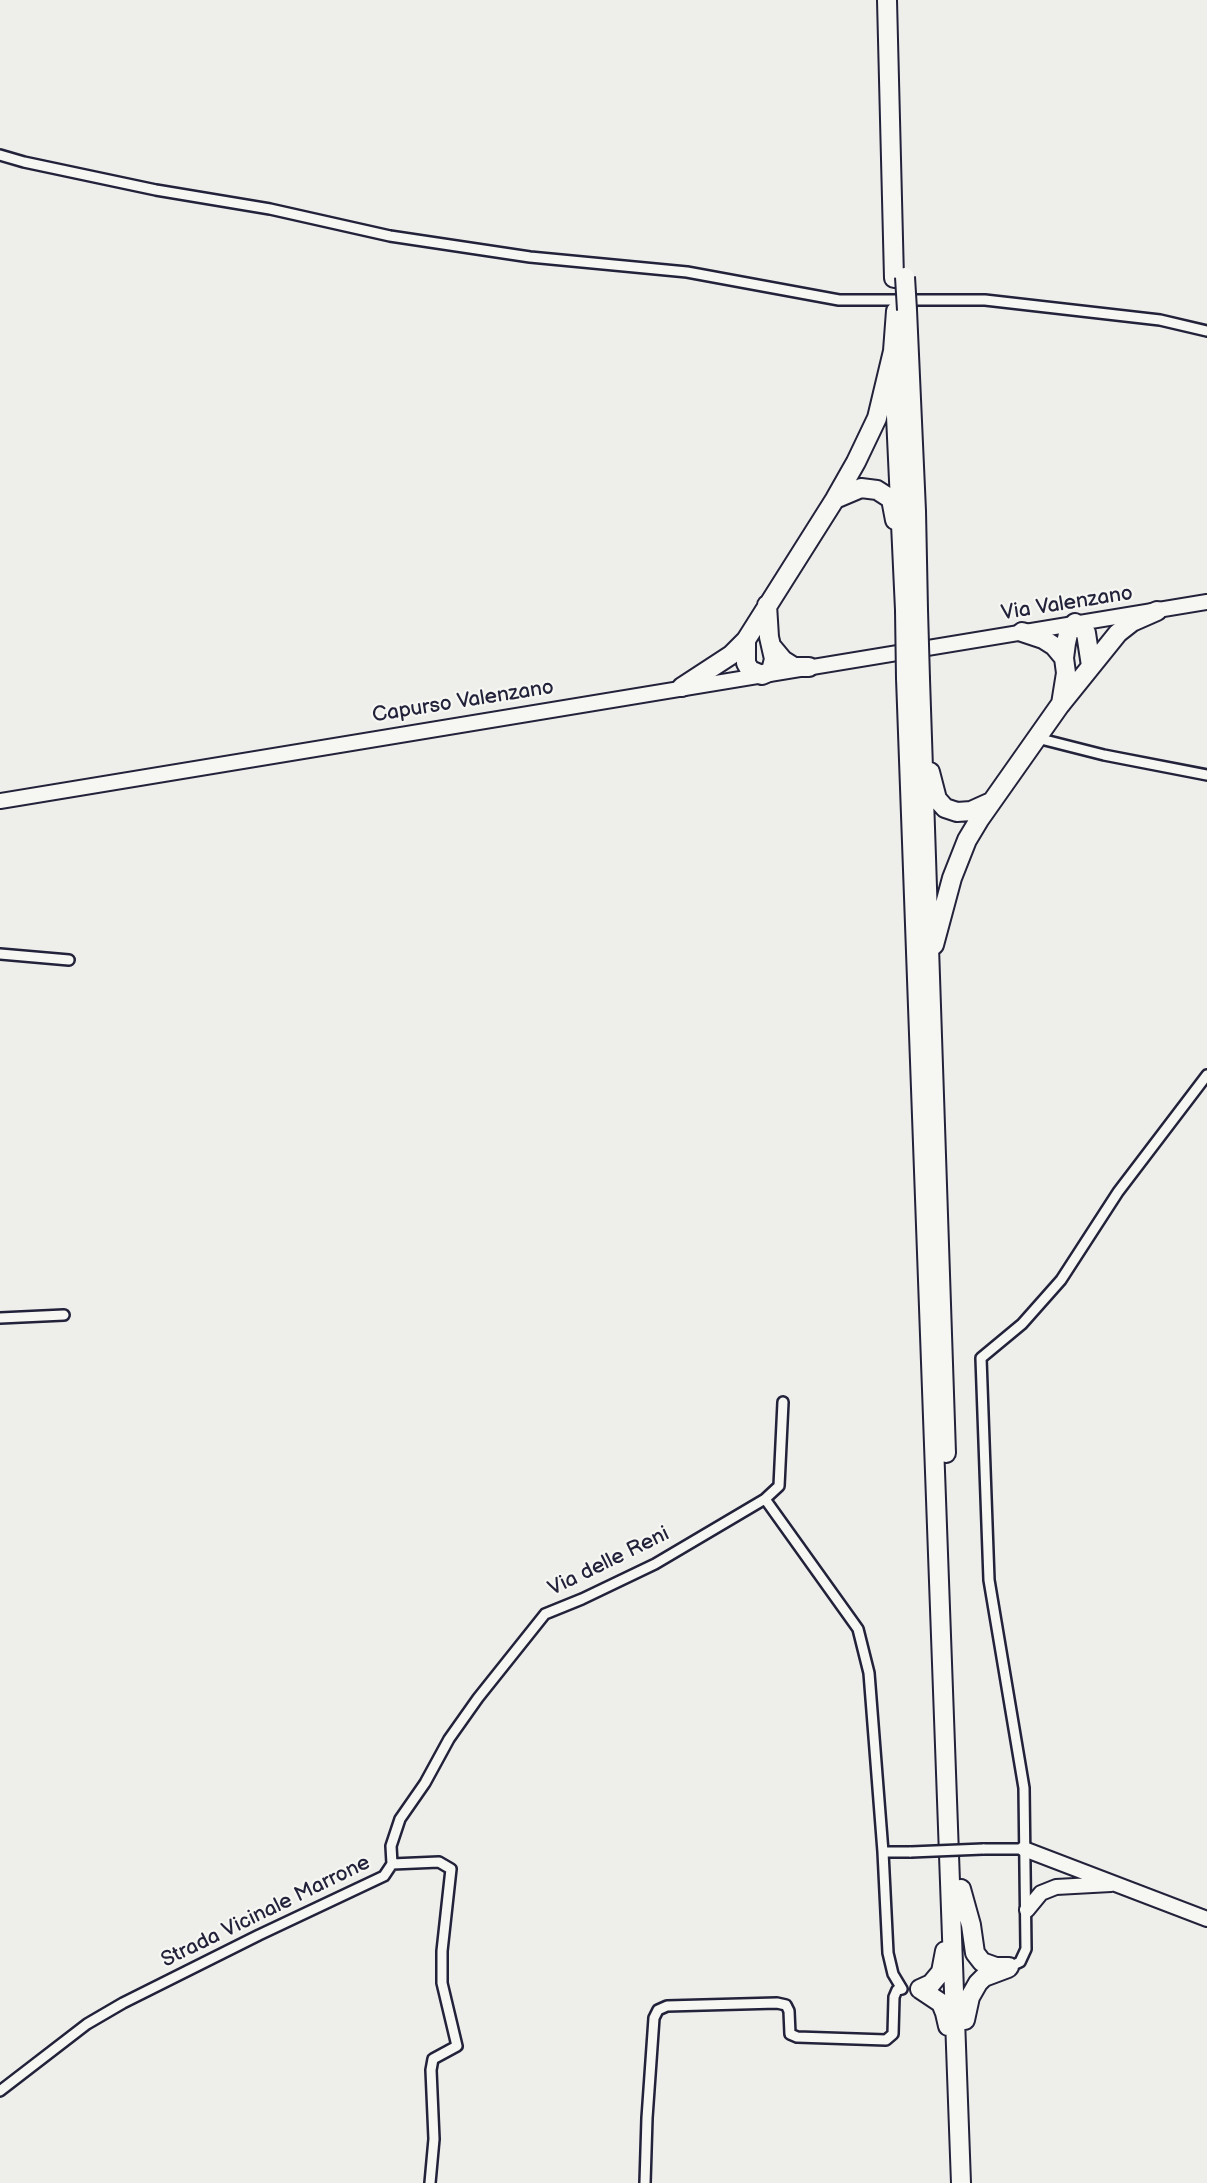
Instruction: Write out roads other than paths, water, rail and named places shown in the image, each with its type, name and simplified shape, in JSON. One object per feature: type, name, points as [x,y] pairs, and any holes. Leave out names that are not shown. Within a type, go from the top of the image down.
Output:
[{"type":"highway","points":[[887,0],[902,310],[909,605]]},
{"type":"highway","points":[[898,0],[900,278]]},
{"type":"highway","points":[[682,687],[731,655],[746,640],[835,500],[877,418],[902,310]]},
{"type":"highway","points":[[893,351],[913,678],[950,1912],[961,2183]]},
{"type":"highway","points":[[835,500],[861,488],[877,490],[891,500],[895,515],[900,582],[909,605]]},
{"type":"highway","points":[[746,640],[746,663],[750,670],[762,675],[771,671],[774,659],[769,637],[767,605]]},
{"type":"highway","points":[[929,967],[952,878],[968,840],[991,802],[1060,705],[1118,633],[1132,622],[1157,611]]},
{"type":"highway","points":[[1060,705],[1066,673],[1064,658],[1068,634],[1075,623],[1086,633],[1091,666]]},
{"type":"highway","points":[[1022,632],[1043,639],[1054,646],[1064,658]]},
{"type":"highway","points":[[773,648],[783,660],[794,667],[809,667]]},
{"type":"highway","points":[[913,678],[937,800],[945,808],[957,812],[971,811],[991,802]]},
{"type":"highway","points":[[921,710],[961,1889],[968,2183]]},
{"type":"highway","points":[[961,1889],[971,1925],[975,1953],[982,1962],[996,1967],[1010,1967]]},
{"type":"highway","points":[[911,1989],[931,1984],[941,1972],[945,1949],[945,1920],[950,1912]]},
{"type":"highway","points":[[965,2020],[970,1997],[978,1983],[992,1973],[1010,1967]]},
{"type":"highway","points":[[911,1989],[940,2003],[955,2051]]},
{"type":"street","points":[[0,155],[156,190],[270,209],[390,236],[530,258],[687,273],[839,300],[985,300],[1160,320],[1207,331]]},
{"type":"street","name":"Via Valenzano","points":[[933,646],[1207,602]]},
{"type":"street","name":"Capurso Valenzano","points":[[0,801],[933,646]]},
{"type":"street","points":[[1037,738],[1104,755],[1207,775]]},
{"type":"street","points":[[0,954],[69,960]]},
{"type":"street","points":[[1010,1967],[1020,1962],[1026,1949],[1024,1788],[989,1580],[981,1358],[1022,1324],[1061,1280],[1118,1192],[1207,1075]]},
{"type":"street","points":[[0,1318],[64,1315]]},
{"type":"street","name":"Via delle Reni","points":[[392,1864],[391,1846],[400,1820],[425,1783],[449,1739],[545,1614],[655,1564],[765,1499],[779,1486],[783,1402]]},
{"type":"street","points":[[765,1499],[858,1629],[869,1673],[883,1852],[888,1953],[893,1974],[911,1989]]},
{"type":"street","points":[[883,1852],[1024,1849],[1207,1919]]},
{"type":"street","name":"Strada Vicinale Marrone","points":[[0,2091],[87,2024],[123,2003],[384,1876],[392,1864],[439,1862],[451,1869],[442,1951],[442,1983],[457,2046],[433,2059],[431,2070],[434,2139],[430,2183]]},
{"type":"street","points":[[1027,1910],[1041,1893],[1056,1887],[1116,1884]]},
{"type":"street","points":[[645,2183],[654,2018],[658,2010],[668,2006],[777,2003],[786,2005],[789,2012],[790,2034],[797,2037],[886,2040],[893,2034],[894,1997],[897,1990],[911,1989]]}]
